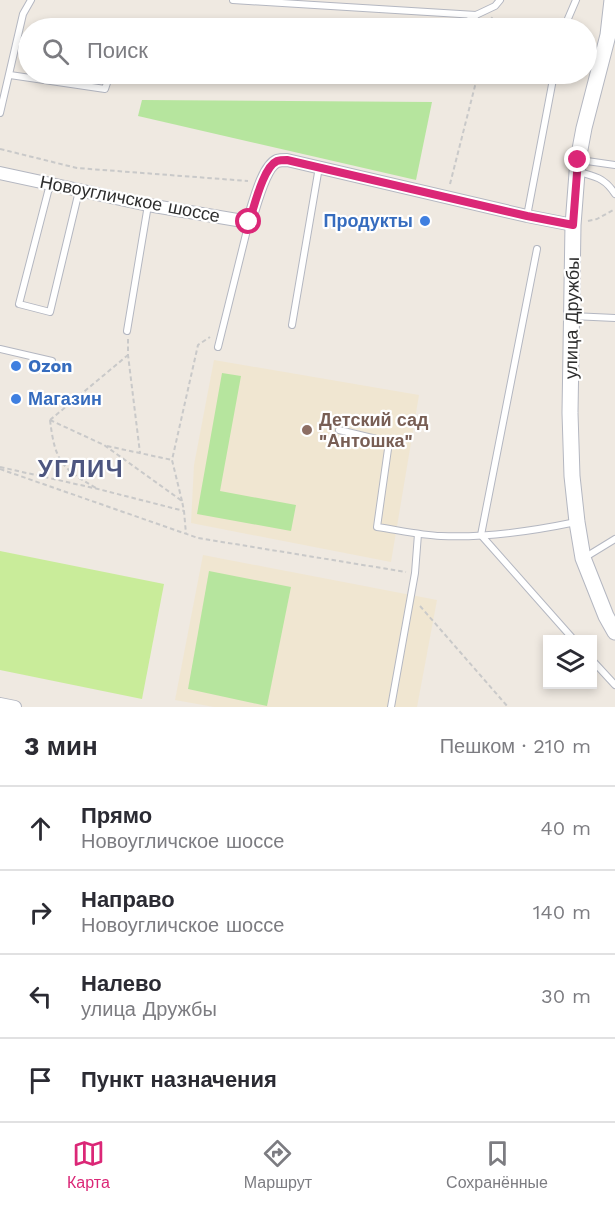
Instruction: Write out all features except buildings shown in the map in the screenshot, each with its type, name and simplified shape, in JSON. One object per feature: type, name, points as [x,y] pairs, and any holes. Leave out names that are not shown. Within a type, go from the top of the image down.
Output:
[{"type":"street","name":"улица Дружбы","points":[[611,0],[612,36],[584,128],[577,166],[573,225],[570,413],[572,476],[583,558],[610,613],[615,632]]},
{"type":"street","points":[[249,222],[271,166],[277,161],[287,160],[573,225]]},
{"type":"street","name":"Новоугличское шоссе","points":[[0,173],[148,206],[249,222]]},
{"type":"street","points":[[0,704],[15,707]]},
{"type":"lane","points":[[22,18],[31,0]]},
{"type":"lane","points":[[233,0],[476,15]]},
{"type":"lane","points":[[472,18],[495,6],[500,0]]},
{"type":"lane","points":[[568,18],[576,0]]},
{"type":"lane","points":[[0,113],[18,37]]},
{"type":"lane","points":[[10,75],[18,76]]},
{"type":"lane","points":[[71,84],[105,89],[107,84]]},
{"type":"lane","points":[[527,216],[553,84]]},
{"type":"lane","points":[[577,166],[615,165]]},
{"type":"lane","points":[[577,166],[605,181],[615,194]]},
{"type":"lane","points":[[292,325],[319,167]]},
{"type":"lane","points":[[50,184],[19,304],[50,312],[80,190]]},
{"type":"lane","points":[[127,331],[148,206]]},
{"type":"lane","points":[[218,347],[249,222]]},
{"type":"lane","points":[[481,535],[537,249]]},
{"type":"lane","points":[[572,316],[615,318]]},
{"type":"lane","points":[[0,349],[52,361]]},
{"type":"lane","points":[[339,430],[389,442],[376,527],[443,536],[542,529],[577,522]]},
{"type":"lane","points":[[391,707],[415,573],[418,534]]},
{"type":"lane","points":[[481,535],[570,635]]},
{"type":"lane","points":[[583,558],[615,539]]},
{"type":"lane","points":[[597,665],[615,685]]},
{"type":"path","points":[[447,197],[475,84]]},
{"type":"path","points":[[0,149],[78,168],[263,182]]},
{"type":"path","points":[[573,225],[597,219],[615,209]]},
{"type":"path","points":[[186,534],[184,511],[172,460],[198,345],[224,326]]},
{"type":"path","points":[[127,331],[140,453]]},
{"type":"path","points":[[50,420],[128,355]]},
{"type":"path","points":[[50,420],[104,445],[182,501]]},
{"type":"path","points":[[50,420],[52,438],[59,461],[74,476],[98,489]]},
{"type":"path","points":[[104,445],[172,460]]},
{"type":"path","points":[[0,468],[98,489],[184,511]]},
{"type":"path","points":[[0,468],[186,534],[415,573]]},
{"type":"path","points":[[411,595],[508,707]]},
{"type":"shaded area","name":"Детский сад \"Антошка\"","points":[[214,360],[419,395],[391,562],[191,523],[194,465]]},
{"type":"shaded area","points":[[203,555],[437,600],[417,707],[214,707],[175,700]]},
{"type":"green space","points":[[142,100],[432,102],[416,180],[138,116]]},
{"type":"green space","points":[[222,373],[241,376],[220,491],[296,505],[291,531],[197,514]]},
{"type":"green space","points":[[0,551],[164,584],[142,699],[0,670]]},
{"type":"green space","points":[[209,571],[291,587],[267,706],[188,689]]},
{"type":"place","name":"Продукты","points":[[425,221]]},
{"type":"place","name":"Ozon","points":[[16,366]]},
{"type":"place","name":"Магазин","points":[[16,399]]},
{"type":"place","name":"Детский сад \"Антошка\"","points":[[307,430]]},
{"type":"district","name":"УГЛИЧ","points":[[81,469]]},
{"type":"route","points":[[249,222],[266,174],[277,161],[287,160],[573,225],[578,160]]}]
